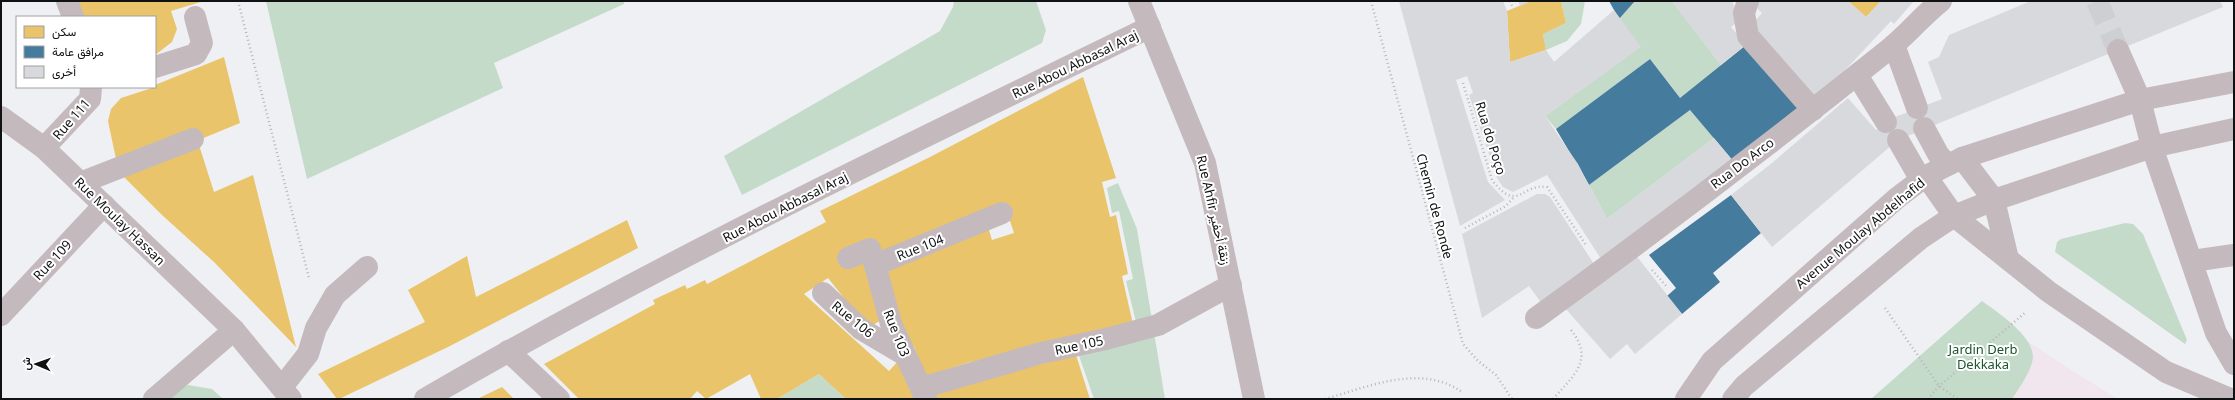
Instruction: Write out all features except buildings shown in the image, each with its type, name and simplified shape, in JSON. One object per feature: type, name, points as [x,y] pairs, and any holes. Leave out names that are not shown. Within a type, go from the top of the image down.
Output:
[{"type":"street","points":[[67,1],[73,16]]},
{"type":"street","name":"Rue Ahfir زنقة أحفير","points":[[1139,1],[1205,163],[1254,399]]},
{"type":"street","points":[[1748,1],[1744,13],[1748,36],[1813,110]]},
{"type":"street","name":"Rua Do Arco","points":[[1544,312],[1602,271],[1813,110],[1894,45],[1941,1]]},
{"type":"street","points":[[156,67],[196,54],[202,43],[195,17]]},
{"type":"street","name":"Rue Abou Abbasal Araj","points":[[425,399],[508,351],[750,224],[1150,27]]},
{"type":"street","points":[[1894,45],[1916,108]]},
{"type":"street","points":[[2118,50],[2140,100],[2152,146],[2216,333],[2234,364]]},
{"type":"street","points":[[1857,75],[1886,122]]},
{"type":"street","name":"Avenue Moulay Abdelhafid","points":[[1686,399],[1712,361],[1923,178],[1954,161],[2140,100],[2234,82]]},
{"type":"street","name":"Rue 111","points":[[44,148],[90,99],[91,88]]},
{"type":"street","name":"Rue Moulay Hassan","points":[[1,117],[44,148],[234,330],[287,393]]},
{"type":"street","points":[[1924,128],[1938,154],[1954,161],[1994,200],[2008,259]]},
{"type":"street","points":[[1733,399],[1744,386],[1921,238],[1954,216],[1994,200],[2152,146],[2234,129]]},
{"type":"street","points":[[80,183],[193,140]]},
{"type":"street","points":[[1898,140],[1923,178],[1954,216],[2050,292],[2166,372],[2230,399]]},
{"type":"street","name":"Rue 109","points":[[1,315],[104,205]]},
{"type":"street","name":"Rue 104","points":[[875,265],[1002,213]]},
{"type":"street","points":[[848,258],[870,249],[875,265]]},
{"type":"street","points":[[2192,261],[2234,255]]},
{"type":"street","name":"Rue 103","points":[[875,265],[891,324],[923,393]]},
{"type":"street","points":[[287,393],[308,354],[316,328],[335,295],[367,267]]},
{"type":"street","name":"Rue 105","points":[[923,393],[1041,353],[1106,339],[1158,325],[1231,285]]},
{"type":"street","name":"Rue 106","points":[[822,293],[861,329],[905,355]]},
{"type":"street","points":[[154,399],[234,330]]},
{"type":"street","points":[[508,351],[559,399]]},
{"type":"path","points":[[238,1],[310,283],[316,328]]},
{"type":"path","name":"Chemin de Ronde","points":[[1371,1],[1462,344],[1478,361],[1496,374],[1512,399]]},
{"type":"path","points":[[1510,1],[1512,6]]},
{"type":"path","name":"Rua do Poço","points":[[1463,84],[1492,180],[1506,194],[1515,197]]},
{"type":"path","points":[[1465,228],[1506,206],[1515,197],[1536,187],[1547,187],[1602,271]]},
{"type":"path","points":[[1870,282],[1939,386],[1958,399]]},
{"type":"path","points":[[1928,399],[1939,386],[2050,292]]},
{"type":"path","points":[[1544,312],[1575,335],[1582,351],[1582,360],[1575,375],[1553,399]]},
{"type":"path","points":[[1325,399],[1395,380],[1417,378],[1444,382],[1462,392]]},
{"type":"shaded area","points":[[2027,341],[2118,399],[2012,399],[2025,380],[2033,357]]},
{"type":"green space","points":[[266,1],[624,1],[624,4],[494,63],[503,88],[307,179]]},
{"type":"green space","points":[[954,1],[1036,1],[1046,30],[1042,43],[742,195],[724,156],[940,31],[953,7]]},
{"type":"green space","points":[[1561,1],[1585,1],[1581,24],[1567,41],[1546,50],[1543,34],[1566,23]]},
{"type":"green space","points":[[1635,1],[1672,1],[1721,65],[1680,98],[1650,59],[1556,129],[1545,116],[1640,47],[1619,19]]},
{"type":"green space","points":[[1690,110],[1714,138],[1607,219],[1589,185]]},
{"type":"green space","points":[[1118,183],[1137,229],[1165,399],[1094,399],[1074,341],[1137,326],[1126,281],[1133,279],[1119,211],[1112,213],[1107,188]]},
{"type":"green space","points":[[2125,223],[2133,224],[2143,234],[2187,340],[2185,344],[2055,252],[2057,242],[2061,239]]},
{"type":"green space","name":"Jardin Derb Dekkaka","points":[[1982,301],[2013,325],[2027,341],[2031,349],[2033,357],[2030,368],[2012,399],[1871,399]]},
{"type":"green space","points":[[819,374],[846,399],[777,399]]},
{"type":"green space","points":[[188,385],[212,389],[223,399],[158,399],[164,392]]},
{"type":"tunnel","points":[[2097,1],[2118,50]]}]
